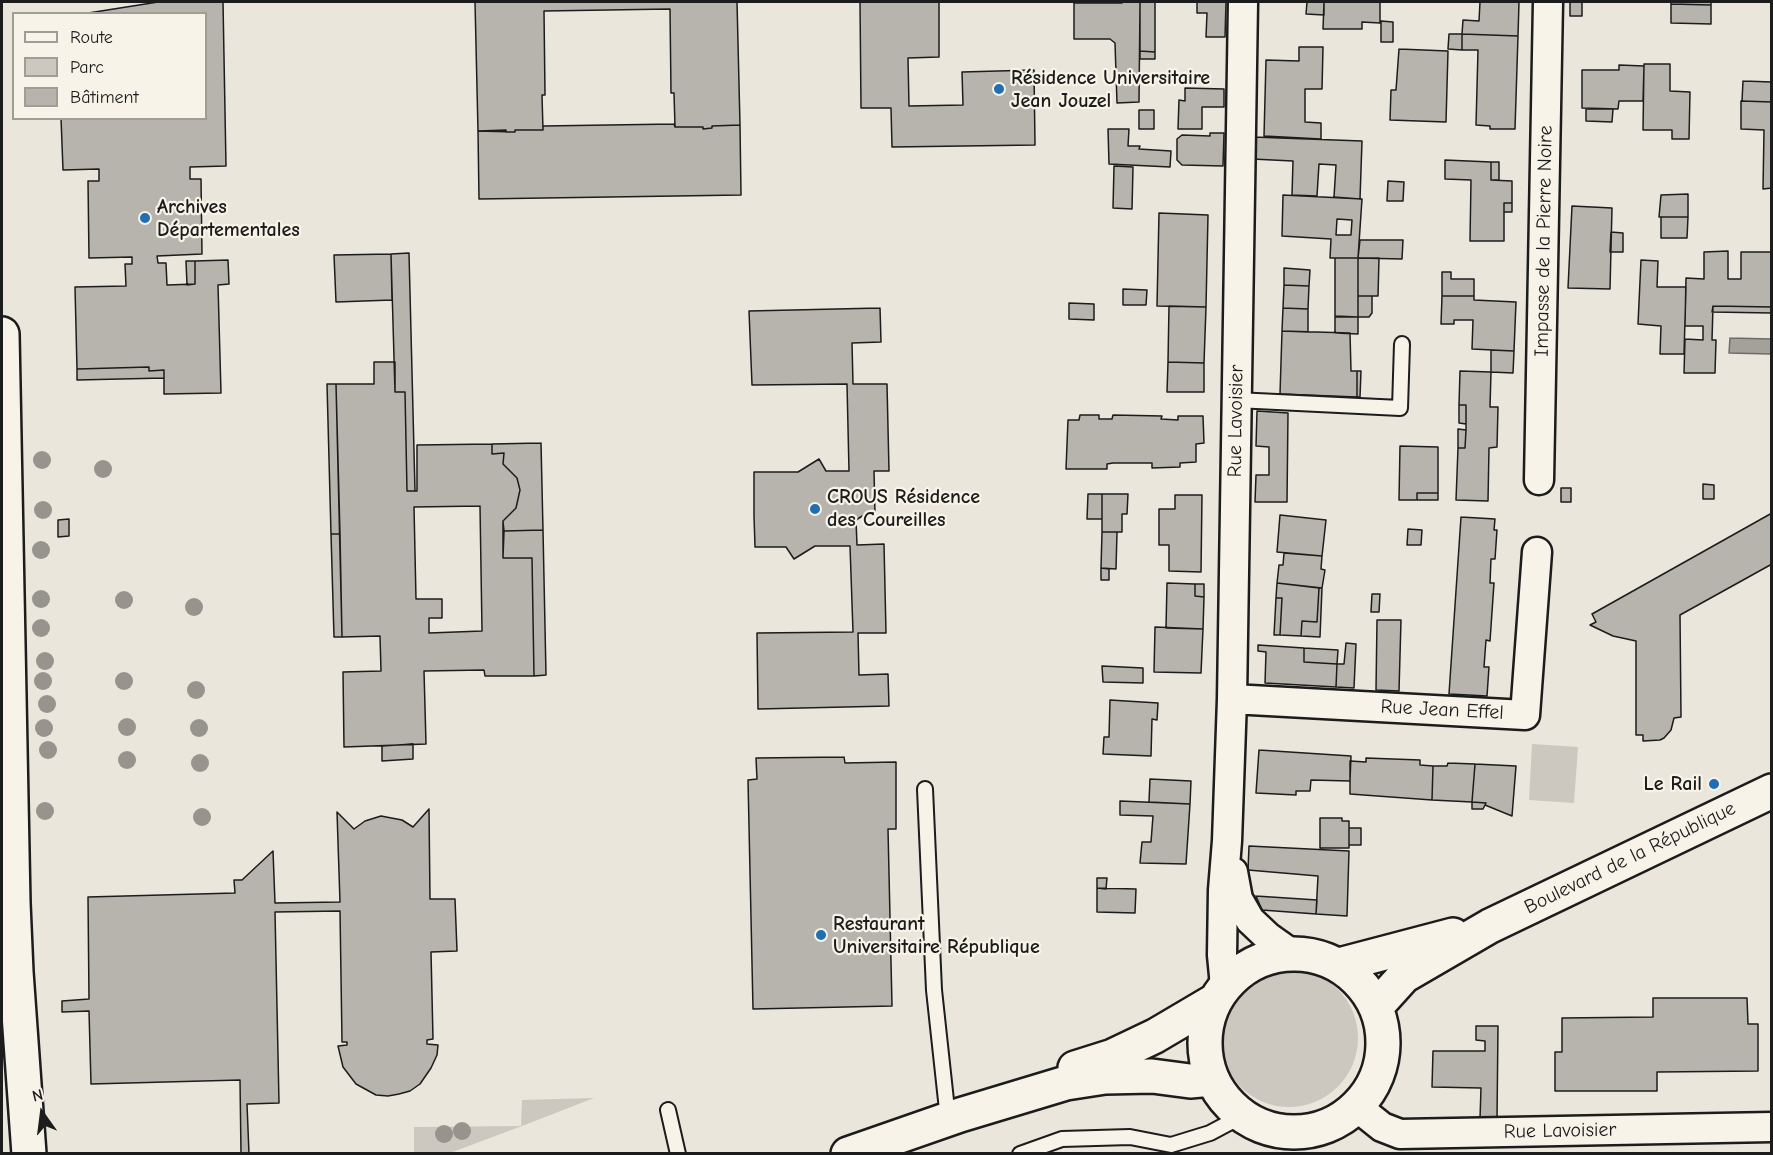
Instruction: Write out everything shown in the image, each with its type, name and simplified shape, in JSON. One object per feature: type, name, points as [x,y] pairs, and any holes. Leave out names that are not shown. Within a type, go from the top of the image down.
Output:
[{"type":"main road","points":[[2,334],[16,972],[29,1154]]},
{"type":"main road","name":"Boulevard de la République","points":[[1376,1007],[1404,976],[1490,926],[1772,791]]},
{"type":"main road","name":"Boulevard de la République","points":[[1339,965],[1490,926]]},
{"type":"main road","points":[[954,1117],[1050,1076],[1113,1056],[1155,1036],[1221,993],[1249,966],[1262,959],[1292,954],[1316,957],[1339,965],[1360,983],[1376,1007],[1383,1033],[1382,1060],[1373,1085],[1356,1107],[1342,1118],[1307,1131],[1288,1143],[1273,1129],[1242,1116],[1225,1099],[1212,1079],[1207,1064],[1205,1039],[1209,1015],[1221,993]]},
{"type":"main road","points":[[2,1045],[16,972]]},
{"type":"main road","points":[[848,1154],[954,1117],[1066,1083],[1105,1077],[1152,1076],[1190,1081],[1212,1079]]},
{"type":"main road","points":[[2,1124],[25,1154]]},
{"type":"street","name":"Rue Lavoisier","points":[[1221,993],[1222,890],[1227,841],[1232,699],[1243,2]]},
{"type":"street","name":"Impasse de la Pierre Noire","points":[[1539,480],[1548,2]]},
{"type":"street","name":"Rue Jean Effel","points":[[1232,699],[1525,715],[1537,552]]},
{"type":"street","name":"Rue Lavoisier","points":[[1227,841],[1242,909],[1268,937],[1292,954]]},
{"type":"street","name":"Rue Lavoisier","points":[[1356,1107],[1382,1127],[1400,1134],[1772,1127]]},
{"type":"lane","points":[[1236,400],[1401,408],[1402,344]]},
{"type":"lane","points":[[925,789],[934,990],[954,1117]]},
{"type":"lane","points":[[668,1110],[678,1154]]},
{"type":"lane","points":[[1020,1154],[1062,1139],[1130,1137],[1171,1145],[1210,1133],[1242,1116]]},
{"type":"green space","points":[[1532,744],[1578,747],[1574,803],[1529,800]]},
{"type":"green space","points":[[1289,969],[1315,975],[1327,981],[1337,990],[1346,1000],[1352,1012],[1358,1038],[1352,1064],[1346,1076],[1337,1086],[1327,1095],[1315,1101],[1289,1107],[1263,1101],[1251,1095],[1241,1086],[1232,1076],[1226,1064],[1220,1038],[1226,1012],[1232,1000],[1241,990],[1251,981],[1263,975]]},
{"type":"green space","points":[[594,1098],[522,1126],[450,1153],[414,1153],[414,1127],[521,1126],[522,1100]]},
{"type":"shaded area","points":[[1730,338],[1771,339],[1771,354],[1729,353]]},
{"type":"building","name":"Archives Départementales","points":[[158,2],[223,2],[226,166],[190,167],[190,179],[201,179],[202,254],[157,256],[158,263],[166,263],[167,285],[195,284],[195,261],[228,260],[229,284],[218,285],[221,393],[164,394],[164,370],[149,371],[149,367],[77,369],[75,287],[126,286],[125,264],[132,264],[132,257],[89,258],[88,181],[99,181],[99,169],[63,170],[61,120],[207,120],[207,12],[95,12]]},
{"type":"building","points":[[475,2],[737,2],[740,125],[712,126],[712,128],[703,129],[703,127],[675,127],[674,93],[671,93],[670,9],[544,11],[543,130],[478,131]]},
{"type":"building","name":"Résidence Universitaire Jean Jouzel","points":[[860,2],[939,2],[939,57],[908,58],[909,106],[963,105],[962,72],[1034,70],[1035,145],[892,147],[891,108],[861,108]]},
{"type":"building","points":[[1140,2],[1139,102],[1117,103],[1115,43],[1110,39],[1074,39],[1074,3]]},
{"type":"building","points":[[1140,2],[1155,2],[1155,52],[1140,51]]},
{"type":"building","points":[[1197,2],[1226,2],[1225,37],[1206,37],[1207,13],[1197,13]]},
{"type":"building","points":[[1307,2],[1324,2],[1324,15],[1306,14]]},
{"type":"building","points":[[1324,2],[1380,2],[1380,23],[1362,22],[1362,29],[1323,29]]},
{"type":"building","points":[[1480,2],[1519,2],[1518,36],[1462,34],[1463,20],[1479,21]]},
{"type":"building","points":[[1570,2],[1582,2],[1582,16],[1570,16]]},
{"type":"building","points":[[1671,2],[1711,2],[1711,5],[1671,4]]},
{"type":"building","points":[[1671,4],[1711,5],[1711,24],[1671,23]]},
{"type":"building","points":[[1381,21],[1393,22],[1393,42],[1381,42]]},
{"type":"building","points":[[1449,34],[1462,34],[1462,50],[1448,49]]},
{"type":"building","points":[[1462,34],[1518,36],[1515,129],[1490,129],[1490,126],[1476,125],[1478,50],[1462,50]]},
{"type":"building","points":[[1299,47],[1323,47],[1322,89],[1305,89],[1305,122],[1321,123],[1321,139],[1264,136],[1266,60],[1299,61]]},
{"type":"building","points":[[1399,49],[1448,51],[1446,122],[1390,120],[1391,90],[1396,90]]},
{"type":"building","points":[[1140,51],[1155,52],[1155,59],[1140,59]]},
{"type":"building","points":[[1644,64],[1670,64],[1670,91],[1690,92],[1689,139],[1672,139],[1672,130],[1643,130]]},
{"type":"building","points":[[1619,65],[1644,66],[1643,101],[1619,101],[1618,109],[1582,108],[1582,70],[1619,70]]},
{"type":"building","points":[[1743,81],[1772,82],[1772,102],[1742,101]]},
{"type":"building","points":[[1185,88],[1224,89],[1224,107],[1202,107],[1202,129],[1178,129],[1179,100],[1185,101]]},
{"type":"building","points":[[1741,101],[1772,102],[1772,188],[1763,189],[1764,130],[1741,129]]},
{"type":"building","points":[[1586,109],[1613,109],[1612,122],[1586,121]]},
{"type":"building","points":[[1139,110],[1154,110],[1154,129],[1139,129]]},
{"type":"building","points":[[674,124],[675,127],[703,127],[703,129],[712,128],[712,126],[740,125],[741,195],[479,199],[478,131],[543,130],[543,126]]},
{"type":"building","points":[[1108,129],[1129,129],[1128,146],[1171,151],[1170,167],[1109,164]]},
{"type":"building","points":[[1210,133],[1224,133],[1223,166],[1182,165],[1177,160],[1177,139],[1182,135],[1210,136]]},
{"type":"building","points":[[1253,137],[1362,141],[1360,199],[1334,197],[1336,165],[1319,164],[1317,196],[1292,195],[1293,161],[1252,159]]},
{"type":"building","points":[[1445,160],[1491,162],[1491,180],[1512,181],[1512,203],[1504,203],[1504,241],[1470,241],[1471,180],[1445,179]]},
{"type":"building","points":[[1491,162],[1499,162],[1499,180],[1491,180]]},
{"type":"building","points":[[1114,166],[1133,167],[1132,209],[1113,208]]},
{"type":"building","points":[[1388,181],[1404,182],[1403,201],[1387,201]]},
{"type":"building","points":[[1688,194],[1688,217],[1659,217],[1661,195]]},
{"type":"building","points":[[1283,195],[1362,199],[1358,258],[1330,258],[1331,239],[1282,236]],"holes":[[[1337,219],[1352,220],[1351,235],[1336,235]]]},
{"type":"building","points":[[1504,203],[1512,203],[1512,212],[1504,212]]},
{"type":"building","points":[[1572,206],[1612,208],[1610,289],[1568,288]]},
{"type":"building","points":[[1159,213],[1208,215],[1206,307],[1157,306]]},
{"type":"building","points":[[1661,217],[1688,217],[1687,238],[1661,238]]},
{"type":"building","points":[[1611,232],[1623,233],[1623,252],[1610,252]]},
{"type":"building","points":[[1360,240],[1403,240],[1402,259],[1358,258]]},
{"type":"building","points":[[1728,251],[1728,279],[1741,279],[1741,252],[1772,252],[1772,307],[1713,306],[1712,340],[1716,340],[1715,373],[1684,373],[1685,339],[1703,340],[1703,326],[1685,326],[1686,278],[1704,279],[1704,252]]},
{"type":"building","points":[[409,253],[415,491],[407,491],[405,392],[395,392],[391,254]]},
{"type":"building","points":[[391,254],[392,300],[336,302],[334,255]]},
{"type":"building","points":[[1335,258],[1358,258],[1358,317],[1335,317]]},
{"type":"building","points":[[1358,258],[1379,258],[1378,296],[1358,296]]},
{"type":"building","points":[[1641,260],[1658,261],[1657,287],[1686,287],[1684,354],[1660,354],[1661,326],[1638,324]]},
{"type":"building","points":[[186,261],[195,261],[195,284],[187,285]]},
{"type":"building","points":[[1284,268],[1310,270],[1309,286],[1284,285]]},
{"type":"building","points":[[1442,272],[1451,272],[1451,279],[1474,279],[1474,296],[1442,296]]},
{"type":"building","points":[[1284,285],[1309,286],[1308,309],[1283,308]]},
{"type":"building","points":[[1123,289],[1147,290],[1146,305],[1123,305]]},
{"type":"building","points":[[1358,296],[1372,296],[1372,313],[1369,317],[1358,317]]},
{"type":"building","points":[[1442,296],[1474,296],[1474,300],[1516,302],[1514,351],[1472,349],[1473,320],[1454,320],[1454,324],[1441,324]]},
{"type":"building","points":[[1069,303],[1094,304],[1094,320],[1069,319]]},
{"type":"building","points":[[1169,306],[1206,307],[1204,363],[1168,362]]},
{"type":"building","points":[[1713,306],[1772,307],[1772,313],[1712,312]]},
{"type":"building","name":"CROUS Résidence des Coureilles","points":[[880,308],[881,342],[852,343],[853,384],[887,384],[889,471],[874,471],[875,514],[867,513],[856,520],[857,545],[884,544],[886,633],[858,633],[859,675],[888,674],[889,706],[758,709],[757,633],[853,632],[850,546],[815,546],[794,559],[786,547],[755,547],[754,516],[754,472],[798,472],[819,459],[826,471],[849,471],[847,384],[752,385],[749,311]]},
{"type":"building","points":[[1283,308],[1308,309],[1308,332],[1282,331]]},
{"type":"building","points":[[1335,316],[1358,317],[1358,334],[1335,333]]},
{"type":"building","points":[[1282,331],[1350,333],[1351,371],[1357,371],[1357,397],[1280,394]]},
{"type":"building","points":[[1491,350],[1514,351],[1513,373],[1491,372]]},
{"type":"building","points":[[374,362],[395,362],[395,392],[405,392],[407,491],[417,491],[417,445],[492,444],[492,454],[504,453],[503,464],[517,478],[520,490],[516,508],[503,521],[503,558],[532,558],[534,676],[485,676],[484,670],[424,671],[426,744],[344,747],[343,672],[381,671],[380,636],[342,637],[336,384],[374,384]],"holes":[[[480,506],[482,631],[429,633],[429,618],[442,618],[442,599],[416,599],[414,507]]]},
{"type":"building","points":[[1168,362],[1204,363],[1204,392],[1167,392]]},
{"type":"building","points":[[149,367],[149,371],[164,370],[164,378],[77,380],[77,369]]},
{"type":"building","points":[[1357,371],[1361,371],[1360,397],[1357,397]]},
{"type":"building","points":[[1460,371],[1491,372],[1490,407],[1498,407],[1497,447],[1489,448],[1488,501],[1456,500],[1458,448],[1465,448],[1466,430],[1466,405],[1459,405]]},
{"type":"building","points":[[327,384],[336,384],[340,534],[331,534]]},
{"type":"building","points":[[1459,405],[1466,405],[1466,424],[1459,423]]},
{"type":"building","points":[[1257,411],[1288,413],[1287,502],[1255,502],[1256,475],[1269,475],[1269,447],[1256,446]]},
{"type":"building","points":[[1080,415],[1099,415],[1099,419],[1112,419],[1113,415],[1162,416],[1161,419],[1178,420],[1178,416],[1203,416],[1204,443],[1196,444],[1196,462],[1180,463],[1180,467],[1152,468],[1152,463],[1113,463],[1107,464],[1107,469],[1066,469],[1068,420],[1079,420]]},
{"type":"building","points":[[1458,429],[1466,430],[1465,448],[1458,448]]},
{"type":"building","points":[[541,443],[543,530],[504,531],[503,521],[516,508],[520,490],[517,478],[503,464],[504,453],[492,454],[492,444]]},
{"type":"building","points":[[1400,446],[1438,447],[1438,493],[1417,493],[1417,500],[1399,500]]},
{"type":"building","points":[[1703,484],[1714,485],[1714,499],[1703,499]]},
{"type":"building","points":[[1561,488],[1571,488],[1571,502],[1561,502]]},
{"type":"building","points":[[1417,493],[1438,493],[1438,500],[1417,500]]},
{"type":"building","points":[[1088,494],[1102,494],[1102,519],[1087,519]]},
{"type":"building","points":[[1102,494],[1128,494],[1127,514],[1122,514],[1122,532],[1102,532]]},
{"type":"building","points":[[1175,495],[1202,495],[1201,572],[1169,571],[1169,545],[1159,545],[1159,509],[1175,509]]},
{"type":"building","points":[[1772,513],[1772,564],[1680,615],[1681,717],[1674,718],[1671,730],[1664,738],[1643,741],[1643,735],[1636,735],[1636,641],[1613,636],[1590,625],[1596,622],[1592,614]]},
{"type":"building","points":[[1280,515],[1326,520],[1322,556],[1277,552]]},
{"type":"building","points":[[1461,517],[1495,519],[1494,530],[1497,530],[1495,559],[1491,559],[1490,583],[1494,583],[1490,641],[1486,640],[1484,667],[1489,667],[1487,696],[1449,694]]},
{"type":"building","points":[[69,519],[69,536],[58,537],[58,520]]},
{"type":"building","points":[[1408,529],[1422,530],[1421,545],[1407,545]]},
{"type":"building","points":[[543,530],[546,675],[534,676],[532,558],[503,558],[504,531]]},
{"type":"building","points":[[1102,532],[1117,532],[1116,569],[1101,568]]},
{"type":"building","points":[[331,534],[340,534],[342,637],[334,637]]},
{"type":"building","points":[[1284,553],[1322,556],[1321,569],[1325,570],[1322,588],[1277,583],[1279,565],[1283,565]]},
{"type":"building","points":[[1101,568],[1109,569],[1109,580],[1101,580]]},
{"type":"building","points":[[1167,583],[1195,584],[1195,596],[1204,597],[1203,629],[1166,628]]},
{"type":"building","points":[[1277,583],[1319,588],[1317,622],[1302,621],[1301,636],[1280,635],[1282,598],[1276,598]]},
{"type":"building","points":[[1195,584],[1204,584],[1204,597],[1195,596]]},
{"type":"building","points":[[1319,588],[1322,588],[1320,637],[1301,636],[1302,621],[1317,622]]},
{"type":"building","points":[[1372,594],[1380,594],[1379,612],[1371,612]]},
{"type":"building","points":[[1276,598],[1282,598],[1280,635],[1274,635]]},
{"type":"building","points":[[1377,620],[1401,620],[1399,691],[1376,690]]},
{"type":"building","points":[[1155,627],[1203,629],[1201,673],[1154,672]]},
{"type":"building","points":[[1346,643],[1356,644],[1354,688],[1336,687],[1337,664],[1344,664]]},
{"type":"building","points":[[1258,645],[1304,648],[1304,662],[1337,664],[1336,687],[1265,683],[1266,652],[1258,651]]},
{"type":"building","points":[[1304,648],[1338,650],[1337,664],[1304,662]]},
{"type":"building","points":[[1102,666],[1143,668],[1143,683],[1103,682]]},
{"type":"building","points":[[1110,700],[1158,703],[1157,720],[1152,719],[1151,756],[1103,754],[1104,737],[1109,737]]},
{"type":"building","points":[[413,744],[413,759],[382,761],[382,746]]},
{"type":"building","points":[[1259,750],[1351,756],[1350,781],[1311,780],[1310,791],[1296,791],[1296,795],[1256,793]]},
{"type":"building","name":"Restaurant Universitaire République","points":[[844,757],[845,763],[896,762],[896,829],[888,829],[892,1006],[753,1009],[748,780],[757,779],[756,758]]},
{"type":"building","points":[[1366,758],[1420,760],[1420,765],[1433,766],[1432,800],[1350,794],[1350,761],[1366,762]]},
{"type":"building","points":[[1448,763],[1475,764],[1472,802],[1432,800],[1433,766],[1447,766]]},
{"type":"building","points":[[1475,764],[1516,766],[1512,816],[1485,805],[1486,803],[1472,802]]},
{"type":"building","points":[[1150,779],[1191,781],[1190,804],[1149,802]]},
{"type":"building","points":[[1120,801],[1190,804],[1186,864],[1140,863],[1142,842],[1151,842],[1153,816],[1120,815]]},
{"type":"building","points":[[1472,802],[1486,803],[1483,809],[1472,809]]},
{"type":"building","points":[[429,809],[430,899],[455,899],[457,951],[431,952],[433,1039],[427,1040],[427,1044],[438,1045],[437,1055],[431,1068],[420,1084],[410,1091],[399,1094],[376,1095],[356,1084],[343,1067],[338,1046],[347,1045],[347,1042],[342,1042],[340,911],[275,912],[279,1103],[247,1104],[249,1154],[241,1154],[240,1080],[91,1084],[89,1011],[62,1012],[62,1001],[89,999],[88,897],[235,893],[234,880],[242,880],[273,851],[275,903],[340,902],[337,812],[354,829],[365,821],[381,816],[402,820],[413,827]]},
{"type":"building","points":[[1320,818],[1342,818],[1342,821],[1349,821],[1349,848],[1320,848]]},
{"type":"building","points":[[1349,828],[1361,828],[1361,845],[1349,845]]},
{"type":"building","points":[[1249,846],[1349,851],[1347,916],[1316,914],[1318,876],[1248,870]]},
{"type":"building","points":[[1097,878],[1107,878],[1106,889],[1097,888]]},
{"type":"building","points":[[1097,888],[1136,889],[1135,913],[1097,912]]},
{"type":"building","points":[[1256,896],[1317,900],[1316,914],[1262,910]]},
{"type":"building","points":[[1653,998],[1747,998],[1748,1024],[1758,1024],[1758,1071],[1657,1072],[1657,1091],[1555,1091],[1555,1052],[1562,1052],[1562,1018],[1653,1017]]},
{"type":"building","points":[[1476,1026],[1498,1026],[1497,1119],[1480,1119],[1481,1088],[1432,1087],[1433,1051],[1485,1051],[1485,1041],[1476,1040]]},
{"type":"place","name":"Résidence Universitaire Jean Jouzel","points":[[999,89]]},
{"type":"place","name":"Archives Départementales","points":[[145,218]]},
{"type":"place","name":"CROUS Résidence des Coureilles","points":[[815,509]]},
{"type":"place","name":"Le Rail","points":[[1714,784]]},
{"type":"place","name":"Restaurant Universitaire République","points":[[821,935]]}]
